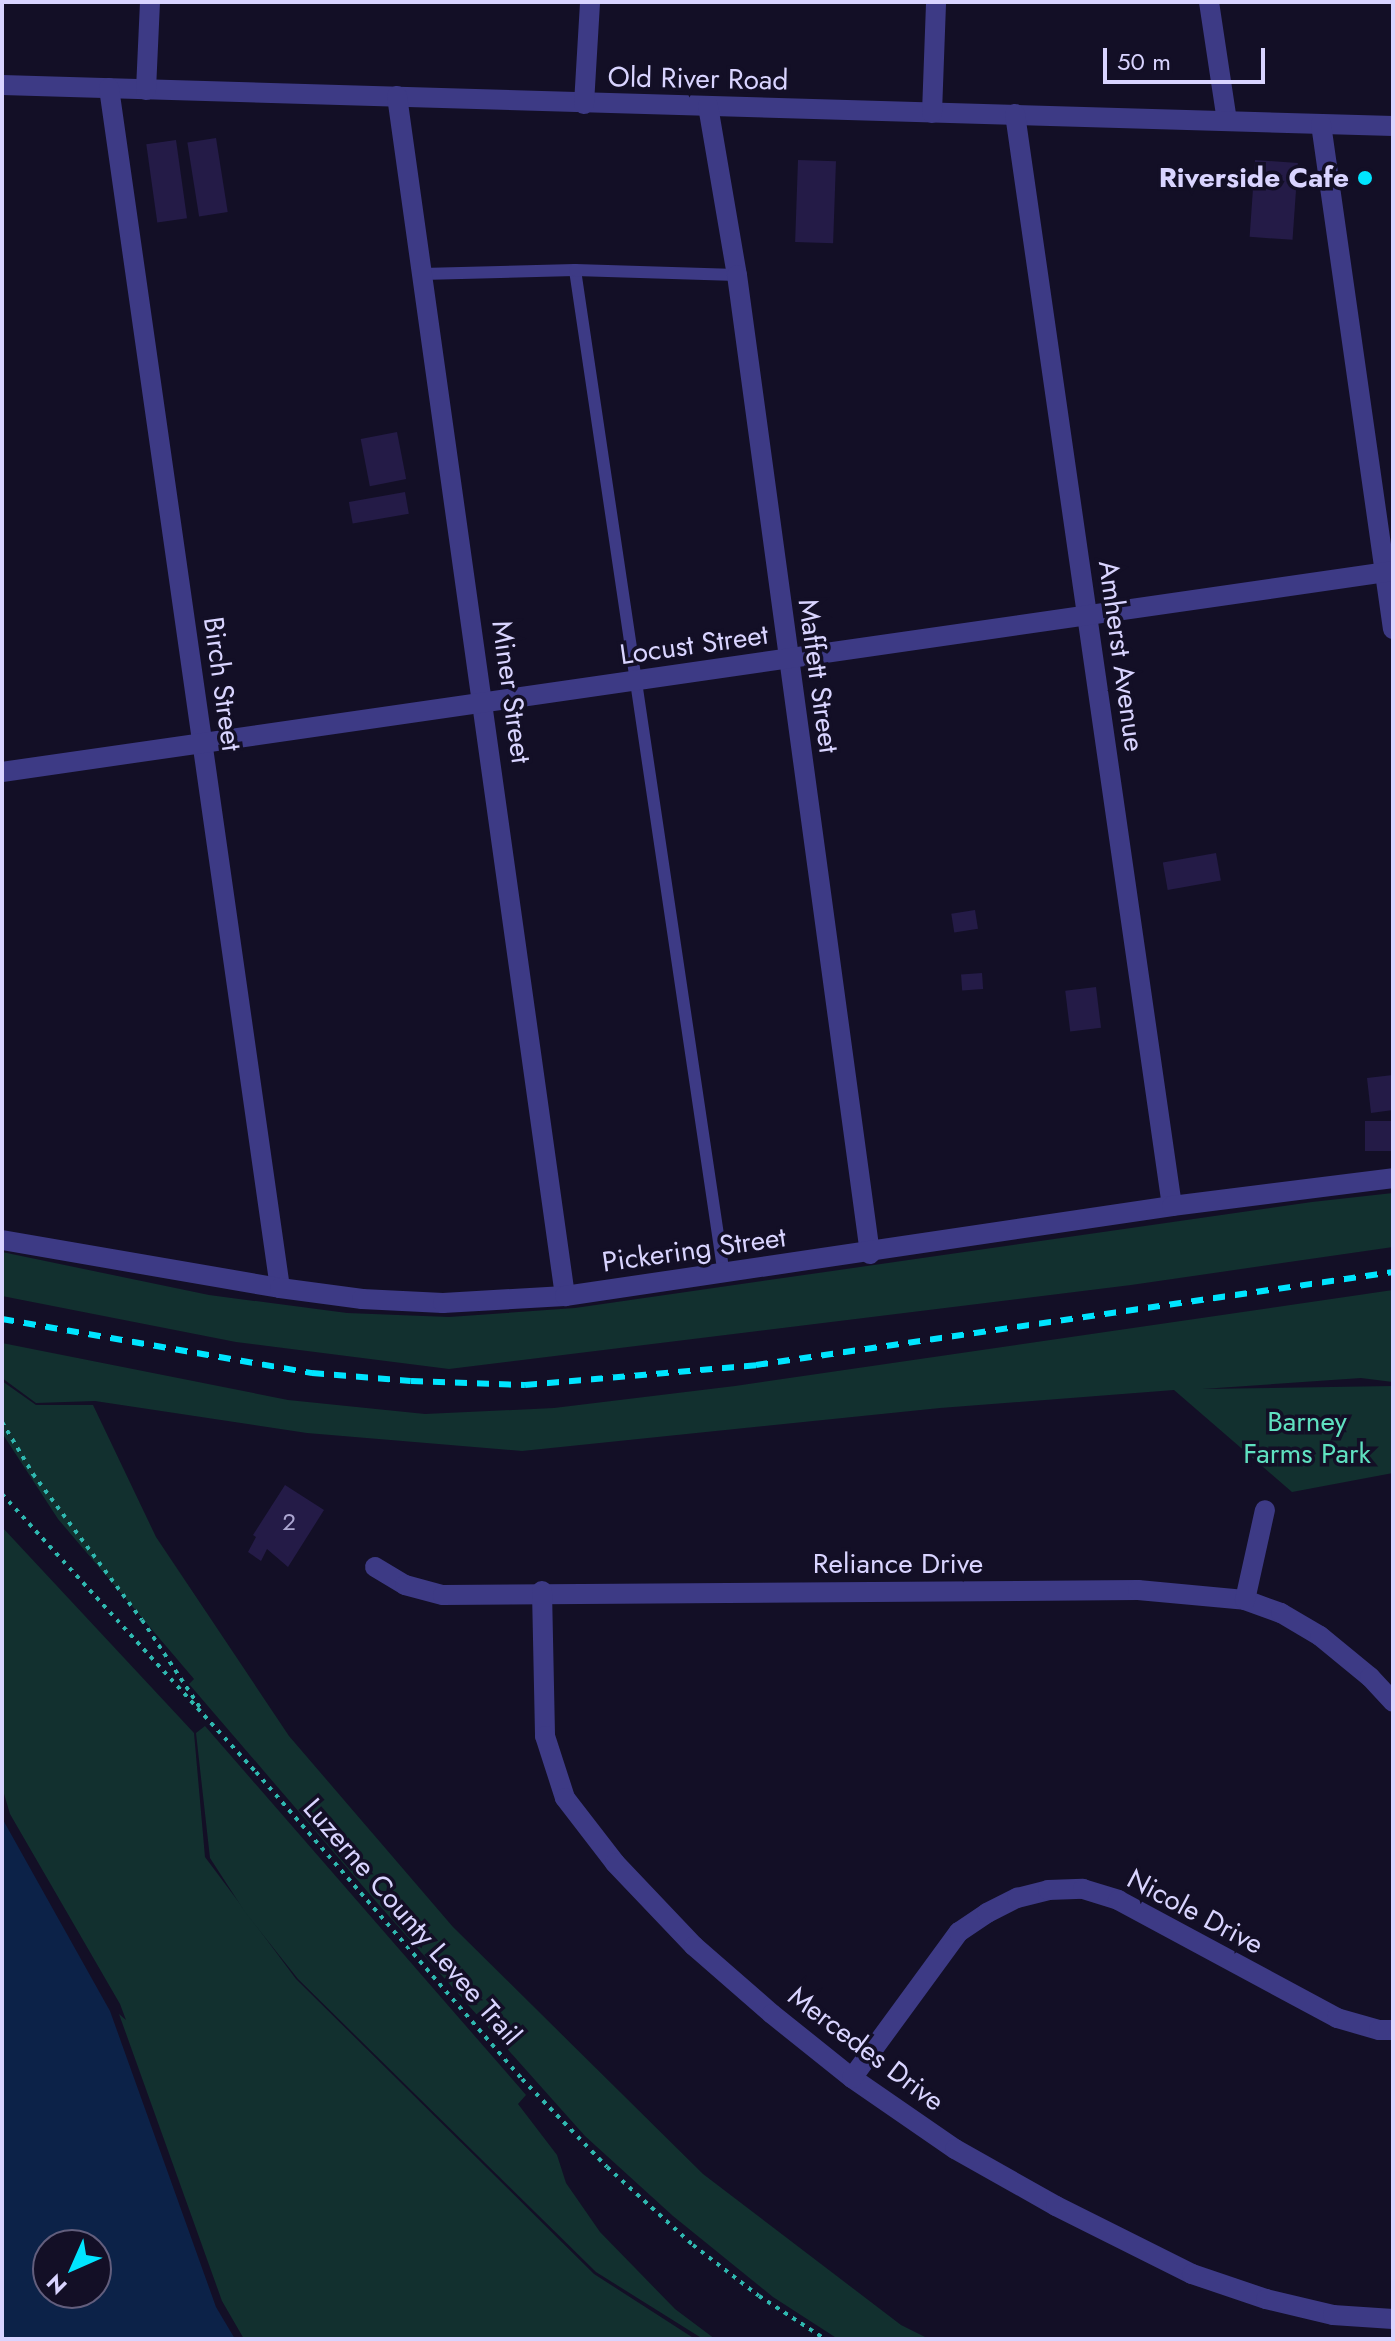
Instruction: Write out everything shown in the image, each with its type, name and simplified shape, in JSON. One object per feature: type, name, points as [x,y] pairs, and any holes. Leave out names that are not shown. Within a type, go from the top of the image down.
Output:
[{"type":"street","points":[[146,90],[150,2]]},
{"type":"street","points":[[584,104],[590,2]]},
{"type":"street","points":[[932,113],[936,2]]},
{"type":"street","points":[[1209,2],[1227,121]]},
{"type":"street","name":"Old River Road","points":[[2,85],[1393,126]]},
{"type":"street","name":"Birch Street","points":[[109,88],[280,1288]]},
{"type":"street","name":"Miner Street","points":[[397,96],[485,704],[565,1296]]},
{"type":"street","name":"Maffett Street","points":[[708,106],[737,275],[870,1254]]},
{"type":"street","name":"Amherst Avenue","points":[[1015,114],[1172,1206]]},
{"type":"street","points":[[1321,124],[1389,572],[1393,629]]},
{"type":"street","name":"Locust Street","points":[[2,772],[1087,618],[1389,572]]},
{"type":"street","name":"Pickering Street","points":[[2,1240],[280,1288],[362,1299],[443,1303],[565,1296],[870,1254],[1172,1206],[1393,1178]]},
{"type":"street","points":[[1245,1600],[1265,1510]]},
{"type":"street","name":"Reliance Drive","points":[[375,1567],[405,1585],[443,1595],[542,1591],[1036,1593],[1138,1590],[1245,1600],[1281,1613],[1320,1636],[1370,1677],[1393,1702]]},
{"type":"street","name":"Mercedes Drive","points":[[542,1591],[545,1736],[565,1798],[615,1863],[694,1946],[772,2014],[852,2078],[955,2149],[1056,2206],[1192,2274],[1266,2299],[1333,2315],[1393,2319]]},
{"type":"street","name":"Nicole Drive","points":[[852,2078],[959,1932],[1017,1898],[1048,1890],[1083,1889],[1118,1900],[1337,2018],[1379,2030],[1393,2030]]},
{"type":"lane","points":[[575,270],[724,1275]]},
{"type":"lane","points":[[422,274],[575,270],[737,275]]},
{"type":"path","points":[[2,1422],[33,1474],[190,1688],[206,1718]]},
{"type":"path","name":"Luzerne County Levee Trail","points":[[2,1494],[206,1718],[522,2079],[607,2167],[693,2245],[759,2296],[825,2339]]},
{"type":"green space","points":[[1393,1193],[1393,1247],[1131,1285],[449,1369],[236,1342],[2,1296],[2,1252],[209,1295],[347,1313],[449,1317],[575,1308]]},
{"type":"green space","name":"Barney Farms Park","points":[[1393,1290],[1393,1382],[1361,1378],[1202,1389],[1393,1386],[1393,1473],[1292,1492],[1174,1390],[940,1408],[522,1451],[307,1433],[95,1401],[36,1403],[2,1378],[2,1343],[288,1400],[425,1414],[554,1408],[735,1386]]},
{"type":"green space","points":[[2,1381],[36,1405],[93,1405],[156,1537],[289,1736],[453,1927],[703,2174],[901,2325],[929,2339],[838,2339],[773,2297],[673,2216],[585,2136],[379,1905],[189,1684],[194,1679],[58,1519],[2,1433]]},
{"type":"green space","points":[[2,1527],[194,1733],[205,1857],[296,1979],[594,2274],[695,2339],[244,2339],[222,2301],[119,2014],[126,2020],[120,2004],[10,1814],[2,1787]]},
{"type":"green space","points":[[205,1726],[526,2095],[518,2104],[557,2155],[566,2183],[600,2232],[675,2309],[715,2339],[703,2339],[596,2272],[298,1979],[245,1912],[210,1858],[196,1733]]},
{"type":"water","points":[[2,1818],[110,2011],[216,2307],[235,2339],[2,2339]]},
{"type":"building","points":[[216,138],[228,212],[199,217],[187,143]]},
{"type":"building","points":[[176,140],[187,218],[157,222],[146,144]]},
{"type":"building","points":[[798,160],[836,161],[833,243],[795,242]]},
{"type":"building","points":[[1255,160],[1298,163],[1293,240],[1250,237]]},
{"type":"building","points":[[397,432],[406,479],[370,486],[361,439]]},
{"type":"building","points":[[405,492],[409,514],[353,524],[349,502]]},
{"type":"building","points":[[1216,853],[1221,881],[1168,890],[1163,862]]},
{"type":"building","points":[[975,910],[978,929],[954,933],[951,914]]},
{"type":"building","points":[[982,973],[983,989],[962,990],[961,974]]},
{"type":"building","points":[[1096,987],[1101,1028],[1070,1031],[1065,991]]},
{"type":"building","points":[[1393,1075],[1393,1110],[1371,1113],[1367,1078]]},
{"type":"building","points":[[1365,1121],[1393,1121],[1393,1151],[1365,1151]]},
{"type":"building","points":[[285,1485],[324,1510],[288,1567],[267,1549],[261,1561],[248,1552],[256,1537],[253,1535]]},
{"type":"railway","points":[[2,1319],[312,1373],[411,1381],[525,1385],[756,1365],[1393,1272]]},
{"type":"place","name":"Riverside Cafe","points":[[1365,178]]}]
